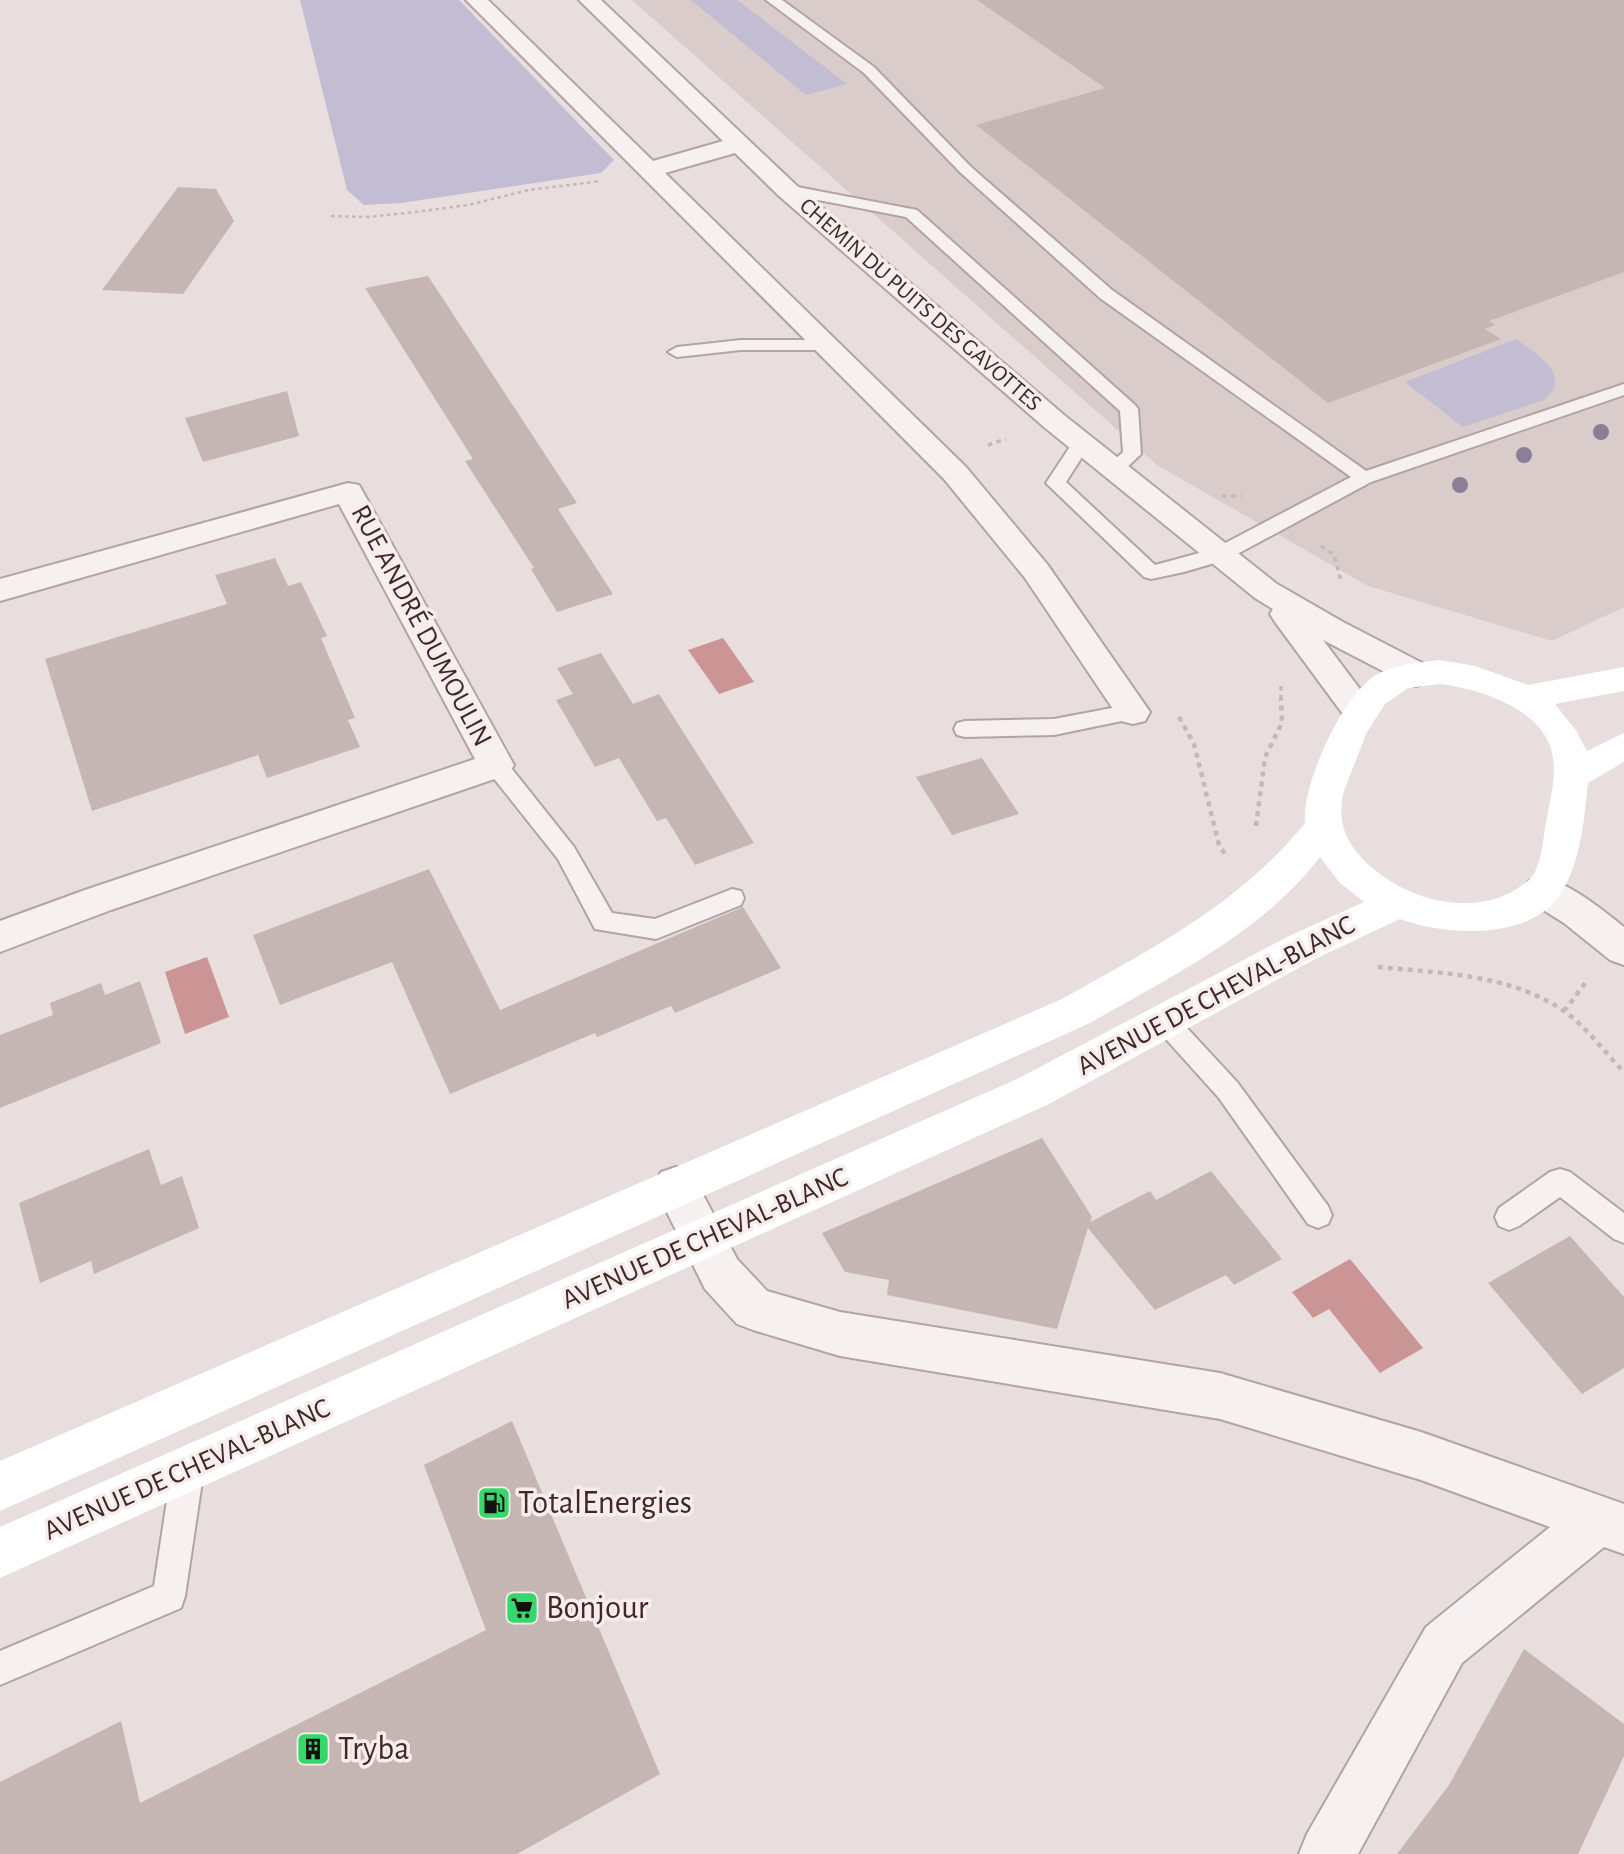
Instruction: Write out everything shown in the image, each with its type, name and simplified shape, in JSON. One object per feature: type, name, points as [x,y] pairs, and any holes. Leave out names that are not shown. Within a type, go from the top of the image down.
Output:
[{"type":"main road","name":"AVENUE DE CHEVAL-BLANC","points":[[1416,674],[1462,675],[1497,684],[1524,698],[1555,724],[1570,752],[1571,777],[1557,864],[1542,891],[1508,912],[1476,917],[1443,916],[1399,903],[1352,872],[1336,852],[1323,827],[1324,797],[1360,712],[1385,685],[1416,674]]},
{"type":"main road","points":[[1524,698],[1624,680]]},
{"type":"main road","points":[[1571,777],[1624,746]]},
{"type":"main road","name":"AVENUE DE CHEVAL-BLANC","points":[[0,1486],[1076,1011],[1187,948],[1304,855],[1323,827]]},
{"type":"main road","name":"AVENUE DE CHEVAL-BLANC","points":[[0,1553],[1032,1092],[1304,947],[1399,903]]},
{"type":"street","points":[[476,0],[822,345],[955,473],[1036,571],[1133,712]]},
{"type":"street","name":"CHEMIN DU PUITS DES GAVOTTES","points":[[589,0],[787,190],[1082,443],[1266,591],[1331,630],[1416,674]]},
{"type":"street","points":[[649,170],[740,144]]},
{"type":"street","name":"RUE ANDRÉ DUMOULIN","points":[[0,590],[348,492],[496,765],[97,900],[0,937]]},
{"type":"street","name":"CHEMIN DU PUITS DES GAVOTTES","points":[[1266,591],[1310,643],[1360,712]]},
{"type":"street","points":[[1542,891],[1578,912],[1624,949]]},
{"type":"street","points":[[676,1186],[721,1274],[753,1309],[840,1334],[1220,1396],[1421,1456],[1611,1525]]},
{"type":"street","points":[[1327,1854],[1444,1645],[1611,1525]]},
{"type":"lane","points":[[773,0],[869,70],[966,170],[1106,294],[1364,478]]},
{"type":"lane","points":[[787,190],[911,213],[1129,409],[1132,454],[1114,469]]},
{"type":"lane","points":[[677,352],[741,345],[822,345]]},
{"type":"lane","points":[[1082,443],[1056,483],[1151,572],[1184,566],[1221,554],[1364,478],[1624,389]]},
{"type":"lane","points":[[965,729],[1054,727],[1133,712]]},
{"type":"lane","points":[[496,765],[566,853],[604,922],[656,929],[732,898]]},
{"type":"lane","points":[[1164,1021],[1228,1090],[1318,1215]]},
{"type":"lane","points":[[1509,1217],[1560,1181],[1624,1230]]},
{"type":"lane","points":[[0,1668],[169,1596],[188,1468]]},
{"type":"path","points":[[331,216],[368,217],[468,205],[529,190],[603,181],[649,170]]},
{"type":"path","points":[[1255,834],[1265,757],[1282,723],[1281,683],[1276,676]]},
{"type":"path","points":[[1563,1011],[1624,1072]]},
{"type":"shaded area","points":[[300,0],[459,0],[614,160],[601,173],[401,203],[364,205],[347,190]]},
{"type":"shaded area","points":[[632,0],[1624,0],[1624,607],[1552,641],[1368,586],[1157,465]]},
{"type":"shaded area","points":[[691,0],[737,0],[847,84],[806,95]]},
{"type":"shaded area","points":[[1516,339],[1542,359],[1554,374],[1552,391],[1544,400],[1463,427],[1405,382]]},
{"type":"shaded area","points":[[723,638],[754,682],[719,694],[688,650]]},
{"type":"shaded area","points":[[207,957],[229,1017],[185,1034],[165,972]]},
{"type":"shaded area","points":[[1350,1259],[1423,1348],[1380,1373],[1329,1309],[1313,1318],[1292,1292]]},
{"type":"building","points":[[977,0],[1624,0],[1624,272],[1489,321],[1495,325],[1485,329],[1501,339],[1328,403],[976,125],[1105,88]]},
{"type":"building","points":[[178,187],[216,189],[234,221],[183,294],[102,290]]},
{"type":"building","points":[[428,276],[577,503],[558,509],[613,594],[557,612],[531,569],[534,568],[465,461],[473,459],[365,288]]},
{"type":"building","points":[[287,391],[299,436],[203,462],[185,418]]},
{"type":"building","points":[[275,558],[288,586],[301,582],[327,636],[321,638],[355,718],[348,720],[360,747],[267,778],[258,755],[92,811],[45,659],[227,604],[215,575]]},
{"type":"building","points":[[601,653],[633,704],[659,694],[754,843],[695,865],[666,818],[657,821],[619,758],[595,767],[556,700],[573,694],[557,668]]},
{"type":"building","points":[[982,758],[1019,814],[952,835],[916,777]]},
{"type":"building","points":[[429,869],[500,1010],[743,907],[781,968],[675,1013],[671,1006],[597,1037],[595,1033],[450,1094],[392,962],[280,1005],[253,935]]},
{"type":"building","points":[[140,981],[161,1043],[0,1108],[0,1035],[53,1015],[50,1003],[101,983],[105,995]]},
{"type":"building","points":[[1042,1138],[1092,1217],[1090,1222],[1150,1191],[1156,1200],[1211,1171],[1282,1259],[1234,1285],[1226,1275],[1155,1310],[1088,1228],[1057,1329],[887,1295],[889,1280],[845,1272],[822,1233]]},
{"type":"building","points":[[149,1149],[161,1185],[182,1176],[199,1228],[94,1274],[91,1261],[40,1283],[19,1203]]},
{"type":"building","points":[[1570,1236],[1624,1297],[1624,1368],[1582,1394],[1488,1283]]},
{"type":"building","points":[[512,1421],[660,1774],[517,1854],[0,1854],[0,1782],[121,1721],[140,1803],[486,1630],[424,1465]]},
{"type":"building","points":[[1524,1649],[1624,1724],[1624,1756],[1578,1854],[1397,1854],[1449,1785]]},
{"type":"place","name":"TotalEnergies","points":[[494,1503]]},
{"type":"place","name":"Bonjour","points":[[522,1608]]},
{"type":"place","name":"Tryba","points":[[313,1749]]}]
